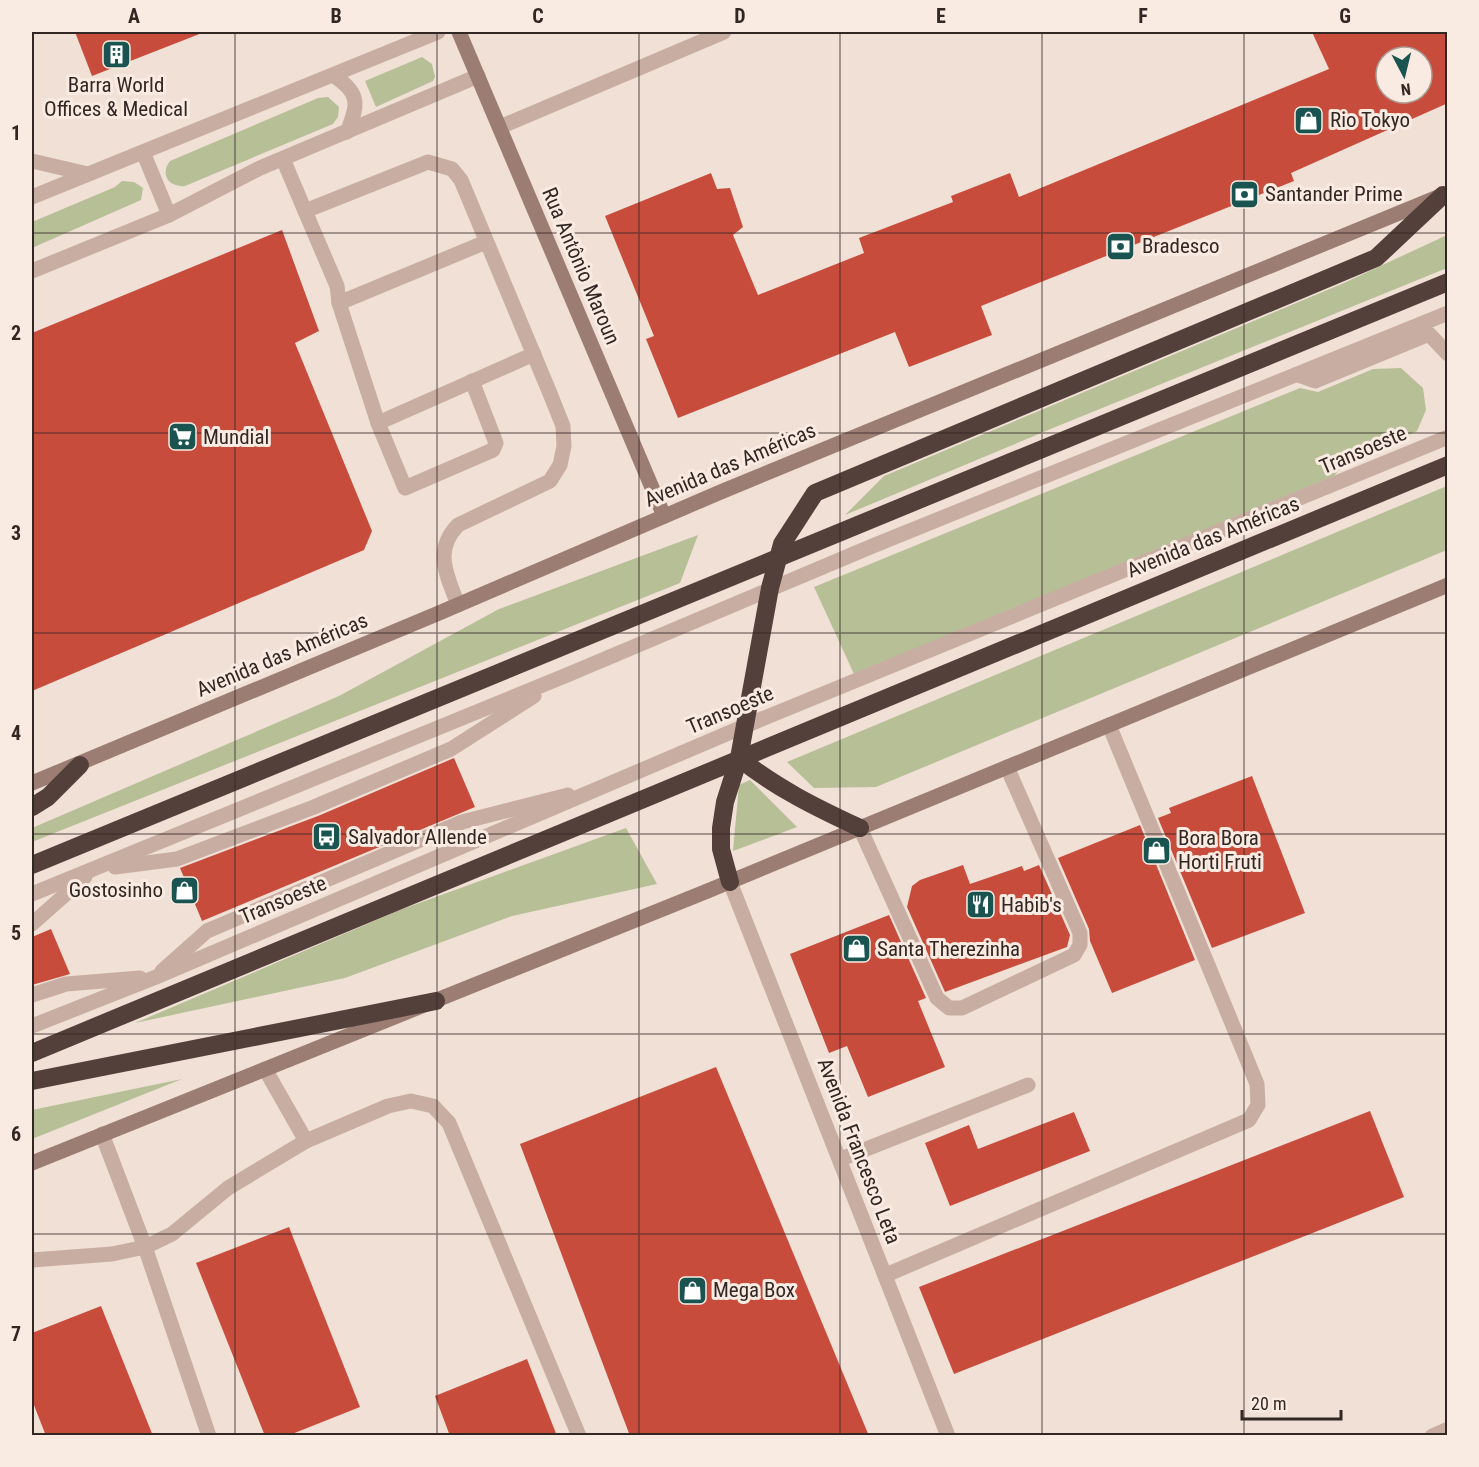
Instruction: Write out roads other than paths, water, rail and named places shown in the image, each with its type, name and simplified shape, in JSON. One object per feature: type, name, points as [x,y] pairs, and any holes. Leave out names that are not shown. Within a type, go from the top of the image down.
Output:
[{"type":"highway","points":[[730,882],[721,849],[725,802],[739,758],[770,588],[777,558],[794,523],[815,493],[1376,258],[1445,194]]},
{"type":"highway","points":[[32,865],[1448,282]]},
{"type":"highway","name":"Avenida das Américas","points":[[32,1053],[1448,465]]},
{"type":"highway","points":[[739,758],[767,781],[795,798],[860,828]]},
{"type":"highway","points":[[32,807],[48,797],[80,765]]},
{"type":"highway","points":[[32,1081],[436,1001]]},
{"type":"main road","name":"Rua Antônio Maroun","points":[[459,32],[664,516]]},
{"type":"main road","name":"Avenida das Américas","points":[[32,783],[80,765],[664,516],[1445,194]]},
{"type":"main road","points":[[32,1163],[730,882],[1448,585]]},
{"type":"street","points":[[32,197],[438,32]]},
{"type":"street","points":[[500,127],[724,32]]},
{"type":"street","points":[[334,76],[350,89],[356,104],[353,120],[347,132]]},
{"type":"street","points":[[32,271],[169,215],[283,159],[478,76]]},
{"type":"street","points":[[143,152],[169,215]]},
{"type":"street","points":[[283,159],[337,286],[339,303],[378,423],[405,488],[493,450],[496,443],[472,381]]},
{"type":"street","points":[[32,161],[88,174]]},
{"type":"street","points":[[305,211],[428,162],[442,164],[452,169],[461,180],[563,426],[564,446],[560,465],[550,481],[458,525],[448,535],[444,547],[445,566],[458,605]]},
{"type":"street","points":[[339,303],[486,242]]},
{"type":"street","points":[[32,894],[567,675],[770,588],[1448,313]]},
{"type":"street","points":[[1299,375],[1315,381],[1429,334],[1448,354]]},
{"type":"street","points":[[378,423],[534,354]]},
{"type":"street","points":[[1340,483],[1353,468],[1448,428]]},
{"type":"street","name":"Transoeste","points":[[32,1026],[156,977],[745,726],[1448,438]]},
{"type":"street","points":[[32,924],[94,869],[177,859],[410,767],[451,749],[567,675]]},
{"type":"street","points":[[886,1275],[1250,1120],[1258,1105],[1257,1084],[1108,725]]},
{"type":"street","points":[[860,828],[937,998],[949,1008],[962,1008],[1074,956],[1080,945],[1080,933],[1007,767]]},
{"type":"street","points":[[32,995],[66,984],[156,977],[207,931],[462,822],[611,784]]},
{"type":"street","name":"Avenida Francesco Leta","points":[[730,882],[841,1159],[948,1436]]},
{"type":"street","points":[[265,1069],[306,1141]]},
{"type":"street","points":[[841,1159],[1028,1085]]},
{"type":"street","points":[[32,1260],[112,1254],[145,1247],[172,1234],[228,1188],[306,1141],[388,1106],[411,1101],[433,1106],[448,1123],[579,1436]]},
{"type":"street","points":[[102,1134],[145,1247],[209,1436]]},
{"type":"street","points":[[1432,1436],[1448,1429]]},
{"type":"place","name":"Barra World Offices & Medical","points":[[116,54]]},
{"type":"place","name":"Rio Tokyo","points":[[1309,120]]},
{"type":"place","name":"Santander Prime","points":[[1244,194]]},
{"type":"place","name":"Bradesco","points":[[1121,246]]},
{"type":"place","name":"Mundial","points":[[182,437]]},
{"type":"place","name":"Salvador Allende","points":[[327,837]]},
{"type":"place","name":"Bora Bora Horti Fruti","points":[[1157,850]]},
{"type":"place","name":"Gostosinho","points":[[184,890]]},
{"type":"place","name":"Habib's","points":[[980,905]]},
{"type":"place","name":"Santa Therezinha","points":[[856,949]]},
{"type":"place","name":"Mega Box","points":[[692,1290]]}]
